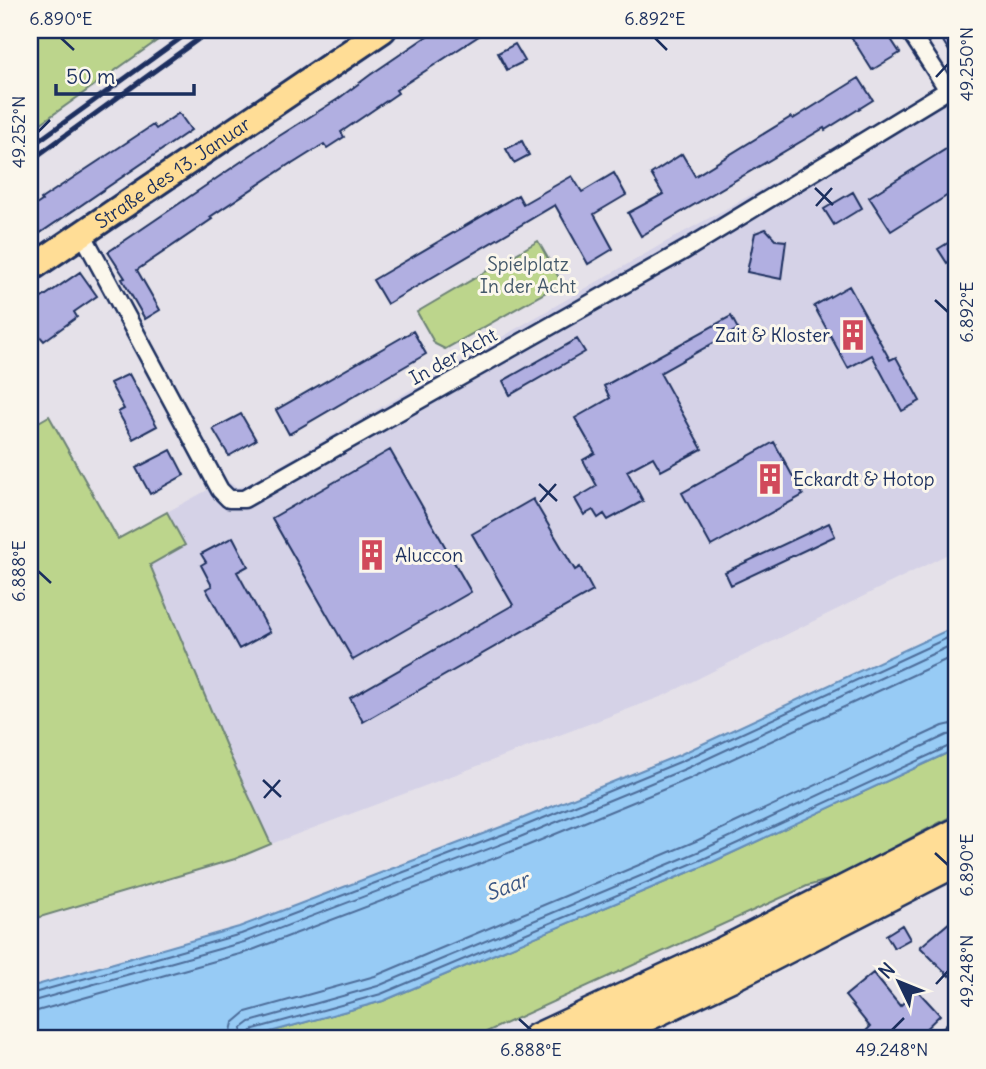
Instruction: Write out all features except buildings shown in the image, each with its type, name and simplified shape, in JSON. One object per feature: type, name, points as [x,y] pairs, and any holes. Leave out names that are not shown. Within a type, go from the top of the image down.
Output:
[{"type":"highway","points":[[537,1039],[724,952],[956,834]]},
{"type":"highway","points":[[597,1039],[737,974],[956,861]]},
{"type":"main road","name":"Straße des 13. Januar","points":[[30,269],[383,30]]},
{"type":"street","points":[[909,30],[952,88]]},
{"type":"street","name":"In der Acht","points":[[82,233],[220,490],[229,499],[244,499],[685,250],[952,88]]},
{"type":"street","points":[[947,1039],[956,1030]]},
{"type":"shaded area","points":[[956,74],[956,550],[663,696],[271,844],[228,751],[150,564],[185,545],[167,512],[226,480],[236,487],[245,486],[664,243],[796,170]]},
{"type":"green space","points":[[30,30],[172,30],[30,131]]},
{"type":"green space","name":"Spielplatz In der Acht","points":[[538,241],[562,283],[445,349],[435,344],[417,312]]},
{"type":"green space","points":[[49,416],[118,539],[167,512],[185,545],[150,565],[228,751],[271,844],[235,859],[30,920],[30,427]]},
{"type":"green space","points":[[956,749],[956,814],[836,878],[807,886],[471,1039],[244,1039],[383,1001],[706,865]]},
{"type":"water","name":"Saar","points":[[956,626],[956,749],[706,865],[383,1001],[244,1039],[30,1039],[30,987],[239,927],[514,822],[679,755]]},
{"type":"railway","points":[[30,147],[192,30]]},
{"type":"railway","points":[[30,161],[211,30]]},
{"type":"place","name":"Zait & Kloster","points":[[853,335]]},
{"type":"place","name":"Eckardt & Hotop","points":[[770,479]]},
{"type":"place","name":"Aluccon","points":[[372,555]]}]
